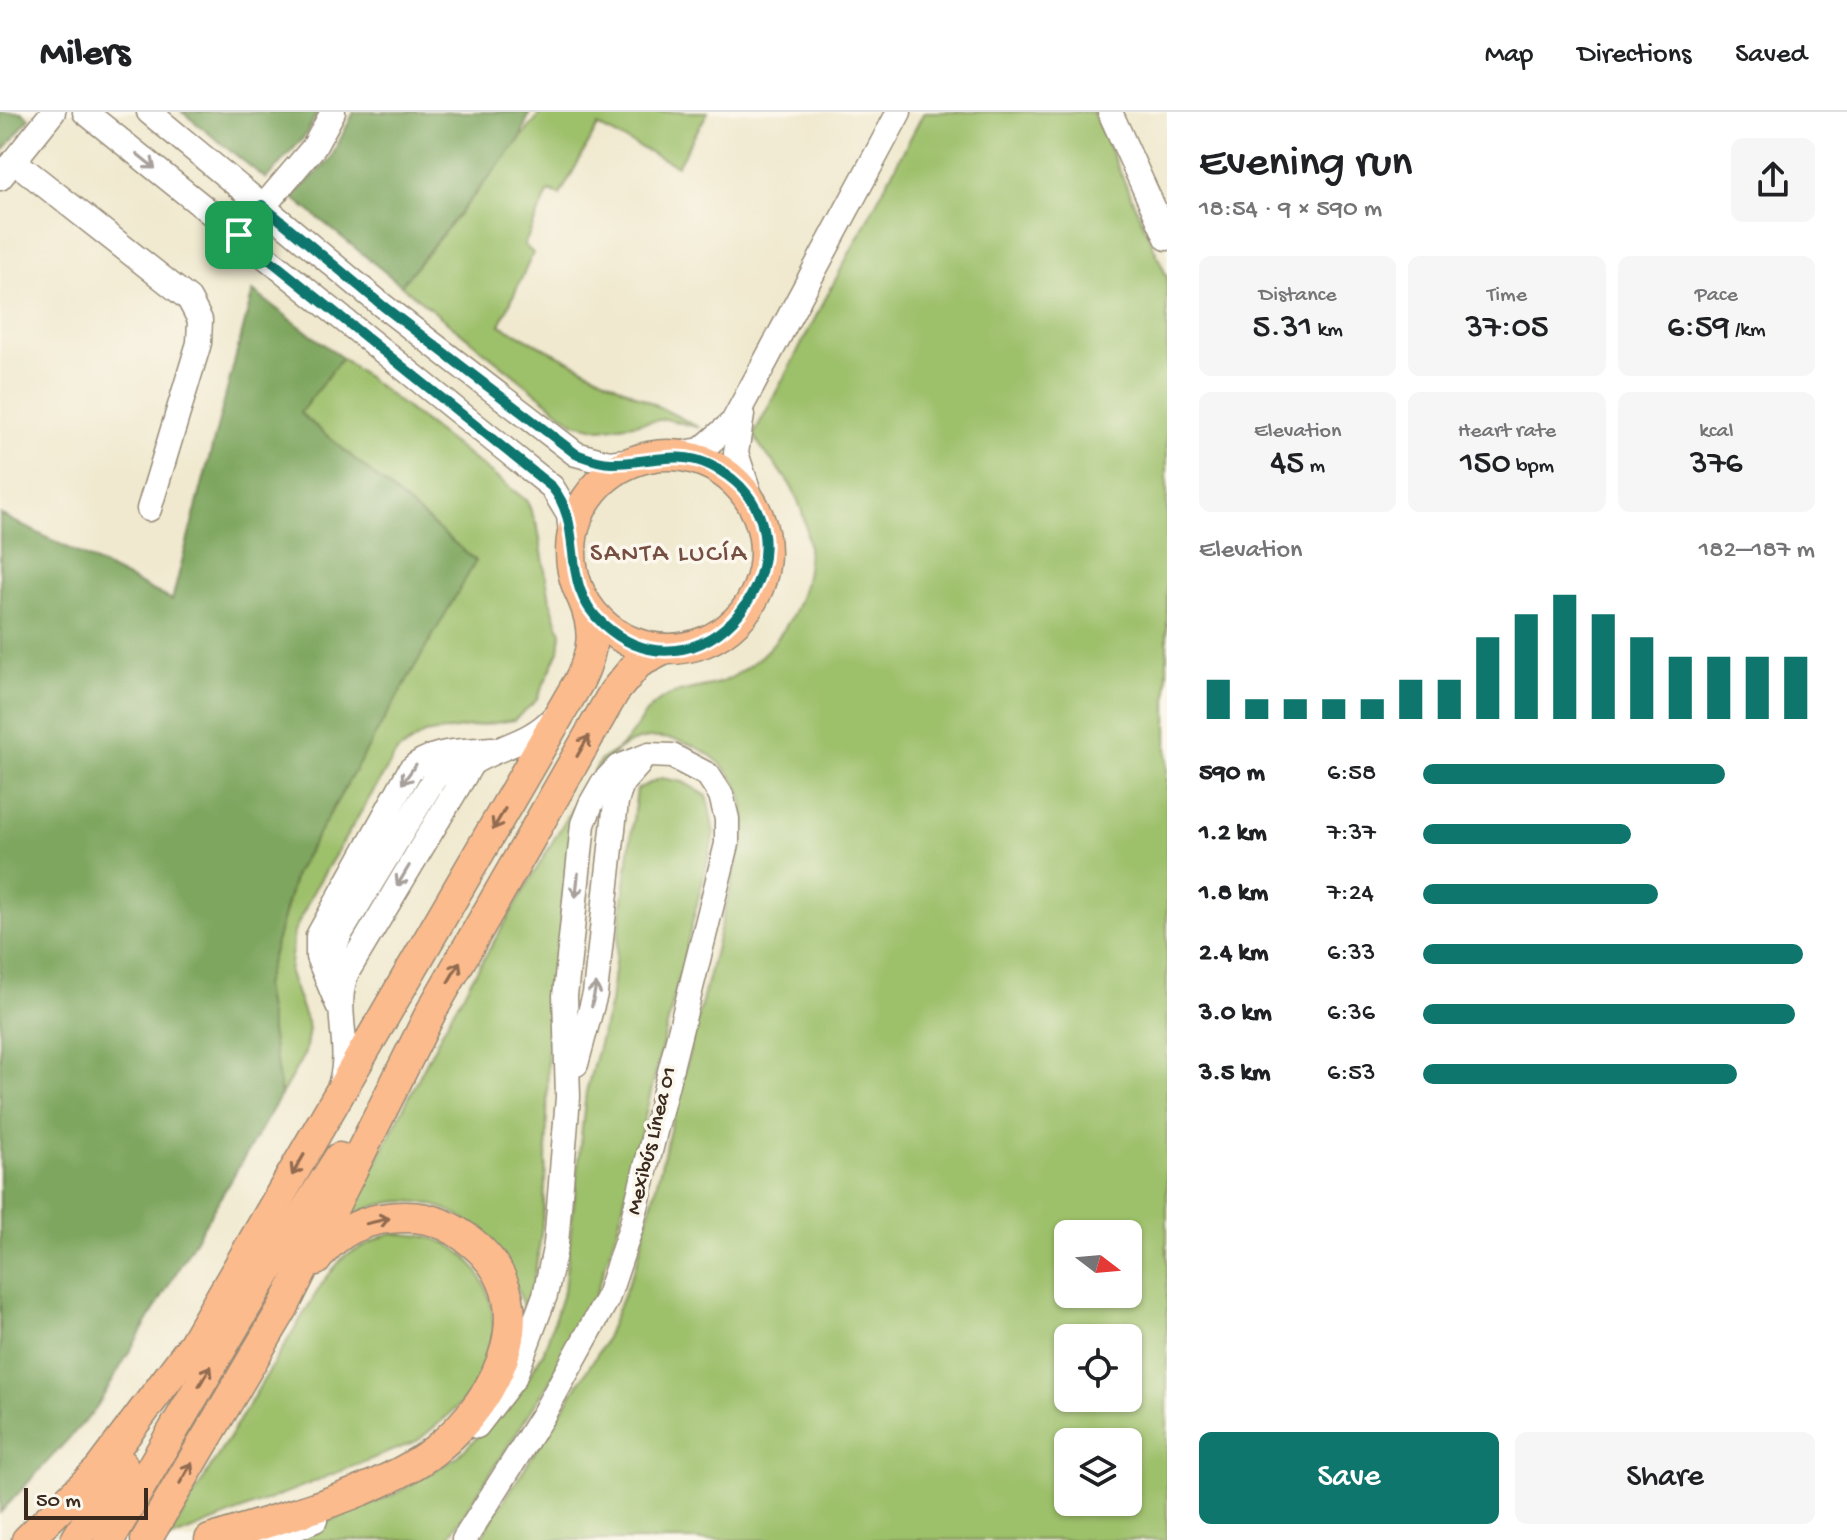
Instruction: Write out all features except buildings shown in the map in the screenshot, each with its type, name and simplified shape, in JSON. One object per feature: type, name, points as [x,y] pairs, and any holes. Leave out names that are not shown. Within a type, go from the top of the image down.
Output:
[{"type":"main road","points":[[76,1540],[193,1345],[589,661],[593,646],[591,619],[573,572],[572,543],[579,515],[594,490],[616,471],[657,457],[700,461],[727,475],[756,513],[764,544],[764,561],[756,592],[748,606],[712,638],[665,649],[638,663],[614,692],[432,1010],[255,1291],[109,1540]]},
{"type":"main road","points":[[583,599],[603,624],[617,635],[640,645],[665,649]]},
{"type":"main road","points":[[283,1308],[432,1010]]},
{"type":"main road","points":[[146,1540],[283,1308],[329,1241],[369,1221],[413,1214],[451,1227],[484,1250],[507,1287],[511,1326],[498,1373],[466,1422],[433,1452],[366,1486],[210,1540]]},
{"type":"main road","points":[[27,1540],[99,1470],[193,1345]]},
{"type":"street","points":[[53,112],[7,170],[189,299],[200,320],[199,343],[149,509]]},
{"type":"street","points":[[85,112],[552,487],[569,515],[572,543]]},
{"type":"street","points":[[149,112],[383,306],[576,454],[609,463],[701,450],[716,441],[748,399]]},
{"type":"street","points":[[239,235],[314,147],[333,112]]},
{"type":"street","points":[[756,513],[736,453],[736,436],[748,399],[867,146],[899,112]]},
{"type":"street","points":[[1110,112],[1167,238]]},
{"type":"street","points":[[328,1113],[342,1079],[346,1058],[339,1009],[340,988],[347,972],[472,763],[526,740],[566,704]]},
{"type":"street","points":[[339,1009],[318,957],[321,928],[410,770],[420,760],[435,755],[506,748]]},
{"type":"street","name":"Mexibús Línea 01","points":[[268,1540],[380,1492],[451,1453],[491,1411],[514,1378],[545,1295],[556,1244],[568,1097],[595,994],[616,802],[622,783],[649,755],[672,756],[708,775],[721,795],[727,819],[727,844],[631,1227],[607,1299],[543,1415],[464,1540]]},
{"type":"street","name":"Mexibús Línea 01","points":[[466,1422],[505,1378],[531,1333]]},
{"type":"green space","points":[[0,112],[21,112],[29,118],[0,155]]},
{"type":"green space","points":[[182,112],[318,112],[305,136],[266,179]]},
{"type":"green space","points":[[354,112],[530,112],[520,139],[401,285],[292,197],[330,160]]},
{"type":"green space","points":[[542,112],[708,112],[677,166],[598,126],[560,195],[549,191],[524,245],[533,253],[500,325],[700,428],[666,419],[601,429],[574,423],[401,285]]},
{"type":"green space","points":[[924,112],[1093,112],[1167,277],[1167,1540],[479,1540],[603,1345],[637,1262],[743,832],[744,812],[740,792],[729,773],[714,758],[694,746],[673,739],[651,738],[631,743],[614,754],[601,773],[573,841],[566,872],[549,1012],[543,1212],[525,1315],[516,1284],[501,1257],[483,1234],[460,1217],[435,1205],[407,1201],[378,1206],[347,1219],[449,1018],[600,761],[625,742],[659,701],[677,693],[716,684],[757,660],[791,618],[802,593],[808,541],[803,514],[792,488],[754,434]]},
{"type":"green space","points":[[253,291],[342,358],[300,413],[476,561],[295,874],[264,986],[281,1095],[95,1410],[0,1513],[0,514],[172,600]]},
{"type":"green space","points":[[342,358],[527,501],[538,528],[550,600],[561,633],[559,651],[536,701],[514,720],[424,734],[397,752],[314,890],[294,932],[289,973],[309,1028],[305,1053],[281,1095],[264,986],[295,874],[475,561],[299,412]]},
{"type":"green space","points":[[661,778],[683,782],[707,796],[714,834],[618,1227],[595,1297],[549,1383],[447,1540],[283,1540],[395,1494],[457,1457],[512,1404],[544,1351],[564,1290],[586,1092],[610,1003],[637,789]]},
{"type":"green space","points":[[390,1233],[422,1236],[448,1244],[477,1271],[492,1309],[493,1329],[485,1370],[473,1390],[417,1441],[167,1540],[323,1282],[344,1256]]},
{"type":"district","name":"SANTA LUCÍA","points":[[669,555]]},
{"type":"route","points":[[262,205],[383,306],[576,454],[609,463],[657,456],[686,457],[713,466],[727,475],[749,499],[764,544],[761,577],[748,606],[726,630],[697,645],[665,649],[648,647],[617,635],[591,611],[577,586],[573,572],[569,515],[563,500],[552,487],[239,235],[262,205]]}]
